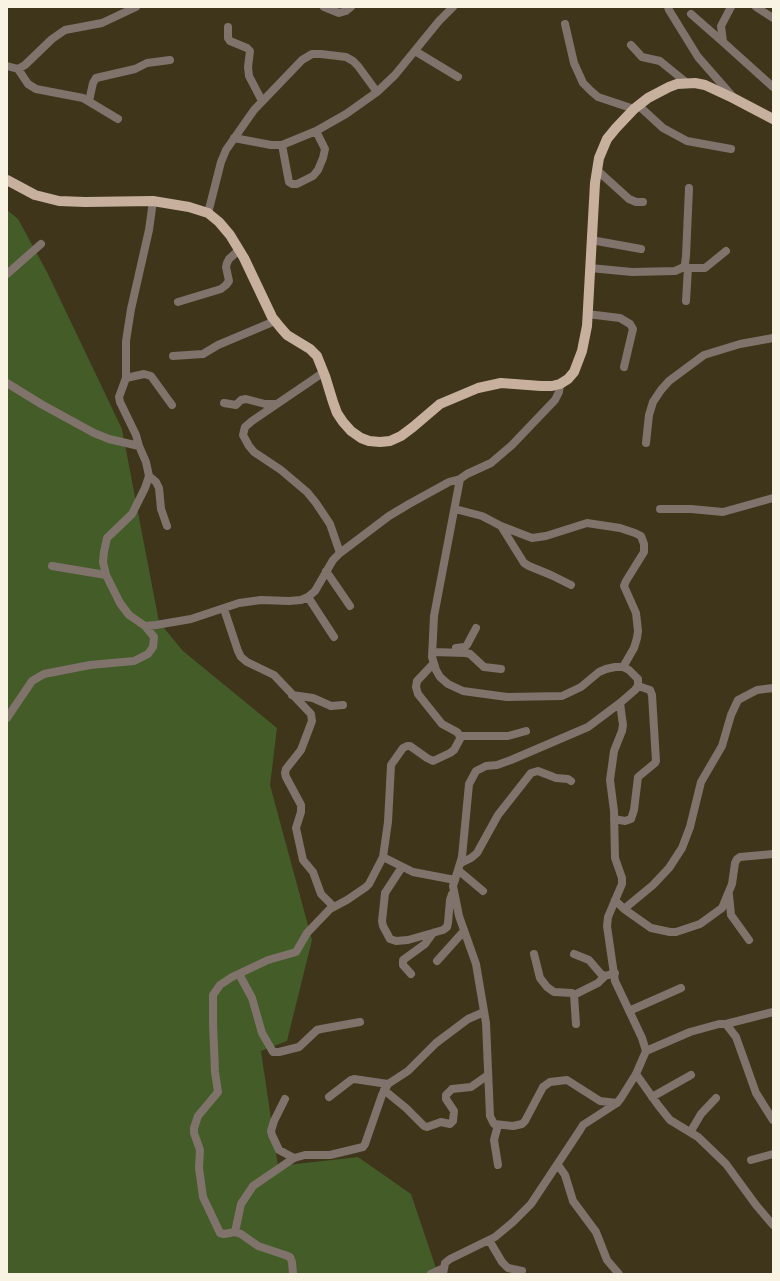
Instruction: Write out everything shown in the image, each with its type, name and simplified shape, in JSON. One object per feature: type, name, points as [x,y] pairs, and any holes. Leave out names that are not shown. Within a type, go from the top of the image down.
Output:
[{"type":"main road","points":[[7,180],[35,195],[59,201],[153,201],[189,207],[208,213],[219,222],[230,235],[275,321],[288,335],[310,348],[316,356],[324,372],[337,413],[343,422],[351,431],[361,438],[375,442],[390,441],[401,436],[440,404],[478,388],[501,383],[552,386],[560,384],[568,379],[574,372],[579,362],[585,339],[597,170],[602,149],[607,139],[616,128],[637,108],[659,91],[673,85],[695,83],[733,98],[773,119]]},
{"type":"street","points":[[18,69],[25,65],[58,34],[76,28],[91,26],[136,7]]},
{"type":"street","points":[[324,7],[339,13],[346,11],[351,7]]},
{"type":"street","points":[[234,138],[271,145],[282,145],[316,131],[346,114],[376,92],[395,75],[453,7]]},
{"type":"street","points":[[723,42],[721,26],[731,7]]},
{"type":"street","points":[[756,7],[773,18]]},
{"type":"street","points":[[667,8],[698,56],[733,98]]},
{"type":"street","points":[[691,14],[773,88]]},
{"type":"street","points":[[565,24],[574,63],[583,83],[590,91],[598,97],[637,108],[663,128],[688,141],[731,149]]},
{"type":"street","points":[[228,27],[228,38],[230,41],[247,48],[250,51],[248,67],[249,76],[262,101]]},
{"type":"street","points":[[631,45],[642,57],[660,61],[687,83]]},
{"type":"street","points":[[414,51],[458,77]]},
{"type":"street","points":[[208,213],[221,162],[226,150],[254,110],[302,60],[312,54],[346,57],[353,61],[376,92]]},
{"type":"street","points":[[89,101],[93,82],[96,78],[135,69],[147,63],[170,60]]},
{"type":"street","points":[[7,66],[18,69],[28,84],[36,89],[75,96],[89,101],[118,119]]},
{"type":"street","points":[[282,145],[289,182],[296,184],[313,176],[324,158],[325,149],[316,131]]},
{"type":"street","points":[[597,170],[629,199],[636,202],[643,202]]},
{"type":"street","points":[[686,301],[685,268],[689,188]]},
{"type":"street","points":[[7,718],[32,681],[44,674],[90,665],[134,661],[148,654],[153,647],[154,637],[145,626],[129,615],[120,604],[106,574],[103,562],[107,538],[132,514],[149,476],[146,462],[132,425],[120,402],[120,393],[126,378],[126,341],[131,309],[149,230],[153,201]]},
{"type":"street","points":[[592,240],[641,249]]},
{"type":"street","points":[[8,273],[40,244]]},
{"type":"street","points":[[178,302],[222,289],[229,280],[226,267],[227,262],[239,250]]},
{"type":"street","points":[[590,268],[632,272],[674,271],[685,268],[705,268],[726,250]]},
{"type":"street","points":[[587,314],[620,318],[630,324],[633,329],[624,367]]},
{"type":"street","points":[[173,356],[207,353],[218,345],[275,321]]},
{"type":"street","points":[[646,442],[649,415],[653,402],[669,381],[704,355],[740,344],[773,338]]},
{"type":"street","points":[[324,372],[244,427],[243,435],[254,452],[282,470],[307,492],[330,524],[340,552]]},
{"type":"street","points":[[126,378],[144,374],[151,376],[172,405]]},
{"type":"street","points":[[7,383],[35,401],[94,433],[109,439],[139,446]]},
{"type":"street","points":[[145,626],[191,619],[239,603],[250,601],[289,601],[301,600],[308,597],[315,591],[333,560],[340,552],[389,516],[449,482],[460,479],[467,474],[491,463],[512,445],[555,400],[559,392],[560,384]]},
{"type":"street","points":[[224,403],[236,406],[243,399],[265,404],[276,404]]},
{"type":"street","points":[[149,476],[156,482],[159,488],[161,509],[167,526]]},
{"type":"street","points":[[460,479],[434,616],[433,664],[440,677],[448,684],[463,691],[507,697],[562,696],[581,687],[599,672],[606,669],[623,667],[638,679],[638,686],[636,690],[594,723],[511,760],[496,765],[486,766],[476,771],[469,784],[460,867],[452,886],[459,916],[476,964],[486,1023],[490,1116],[494,1124],[513,1126],[522,1124],[543,1087],[550,1082],[567,1080],[600,1101],[616,1103]]},
{"type":"street","points":[[660,509],[691,509],[724,512],[773,498]]},
{"type":"street","points":[[455,509],[482,516],[501,526],[532,538],[546,536],[587,523],[620,528],[641,536],[644,544],[644,552],[624,586],[638,622],[638,638],[623,667]]},
{"type":"street","points":[[501,526],[524,562],[529,566],[571,585]]},
{"type":"street","points":[[52,566],[106,574]]},
{"type":"street","points":[[326,571],[350,606]]},
{"type":"street","points":[[308,597],[334,637]]},
{"type":"street","points":[[224,609],[241,657],[247,662],[274,675],[311,714],[312,721],[300,750],[286,769],[286,777],[301,804],[301,812],[296,828],[303,860],[313,872],[321,894],[333,906]]},
{"type":"street","points":[[447,652],[467,645],[476,628]]},
{"type":"street","points":[[433,652],[466,652],[484,667],[501,669]]},
{"type":"street","points":[[433,664],[416,681],[416,687],[418,694],[442,724],[457,732],[460,736],[508,736],[526,731]]},
{"type":"street","points":[[614,819],[625,821],[631,819],[634,810],[638,777],[656,761],[652,695],[650,690],[638,686]]},
{"type":"street","points":[[624,909],[653,885],[669,868],[682,848],[690,827],[701,782],[722,746],[731,715],[738,700],[757,690],[773,688]]},
{"type":"street","points":[[292,695],[314,698],[331,706],[343,705]]},
{"type":"street","points":[[431,1274],[444,1271],[445,1263],[450,1259],[489,1240],[513,1222],[531,1204],[584,1125],[621,1098],[636,1074],[646,1051],[642,1038],[618,988],[614,973],[607,921],[620,890],[622,878],[615,858],[611,772],[614,751],[623,725],[620,703]]},
{"type":"street","points":[[293,1274],[290,1257],[258,1246],[241,1234],[235,1232],[220,1234],[205,1203],[198,1168],[200,1150],[194,1133],[194,1128],[198,1116],[218,1092],[215,1072],[213,995],[220,985],[239,974],[268,960],[296,952],[308,933],[333,906],[347,900],[366,887],[383,857],[388,822],[391,765],[403,748],[407,746],[410,746],[430,760],[436,760],[454,750],[459,743],[460,736]]},
{"type":"street","points":[[460,867],[476,853],[498,815],[531,773],[538,771],[556,778],[568,779],[571,781]]},
{"type":"street","points":[[615,900],[624,909],[651,928],[676,932],[700,924],[722,908],[732,884],[737,859],[740,857],[773,854]]},
{"type":"street","points":[[383,857],[413,872],[455,880]]},
{"type":"street","points":[[402,867],[385,893],[382,921],[388,938],[392,941],[408,940],[443,930],[447,927],[450,900],[453,892]]},
{"type":"street","points":[[460,867],[484,891]]},
{"type":"street","points":[[729,892],[730,912],[732,918],[749,940]]},
{"type":"street","points":[[722,908],[730,912]]},
{"type":"street","points":[[437,961],[464,931]]},
{"type":"street","points":[[411,974],[404,966],[402,962],[403,960],[426,944],[433,933]]},
{"type":"street","points":[[534,954],[540,978],[547,987],[554,992],[574,995],[598,983],[605,976],[614,973]]},
{"type":"street","points":[[574,954],[589,960],[601,974],[605,976]]},
{"type":"street","points":[[239,974],[252,998],[262,1033],[273,1052],[279,1052],[299,1046],[317,1030],[360,1022]]},
{"type":"street","points":[[629,1011],[681,988]]},
{"type":"street","points":[[574,995],[576,1024]]},
{"type":"street","points":[[235,1232],[241,1204],[250,1190],[257,1183],[294,1158],[309,1154],[330,1155],[363,1147],[367,1140],[386,1087],[408,1071],[436,1043],[468,1019],[484,1012]]},
{"type":"street","points":[[646,1051],[690,1032],[773,1012]]},
{"type":"street","points":[[726,1024],[736,1037],[756,1093],[773,1120]]},
{"type":"street","points":[[636,1074],[670,1120],[698,1137],[726,1164],[773,1225]]},
{"type":"street","points":[[328,1097],[350,1080],[354,1079],[386,1087],[424,1126],[428,1127],[441,1122],[450,1124],[453,1121],[454,1111],[446,1099],[446,1095],[452,1088],[471,1087],[488,1075]]},
{"type":"street","points":[[652,1097],[691,1075]]},
{"type":"street","points":[[690,1131],[701,1114],[716,1098]]},
{"type":"street","points":[[285,1099],[274,1121],[271,1131],[279,1150],[294,1158]]},
{"type":"street","points":[[498,1125],[494,1140],[498,1165]]},
{"type":"street","points":[[751,1160],[773,1154]]},
{"type":"street","points":[[558,1165],[565,1175],[573,1200],[596,1232],[607,1260],[619,1274]]},
{"type":"street","points":[[489,1240],[502,1262],[508,1268],[522,1271]]},
{"type":"green space","points":[[7,210],[18,219],[47,272],[122,429],[159,622],[183,651],[277,728],[270,785],[312,940],[287,1041],[261,1051],[278,1166],[358,1157],[411,1194],[438,1274],[7,1274]]}]
